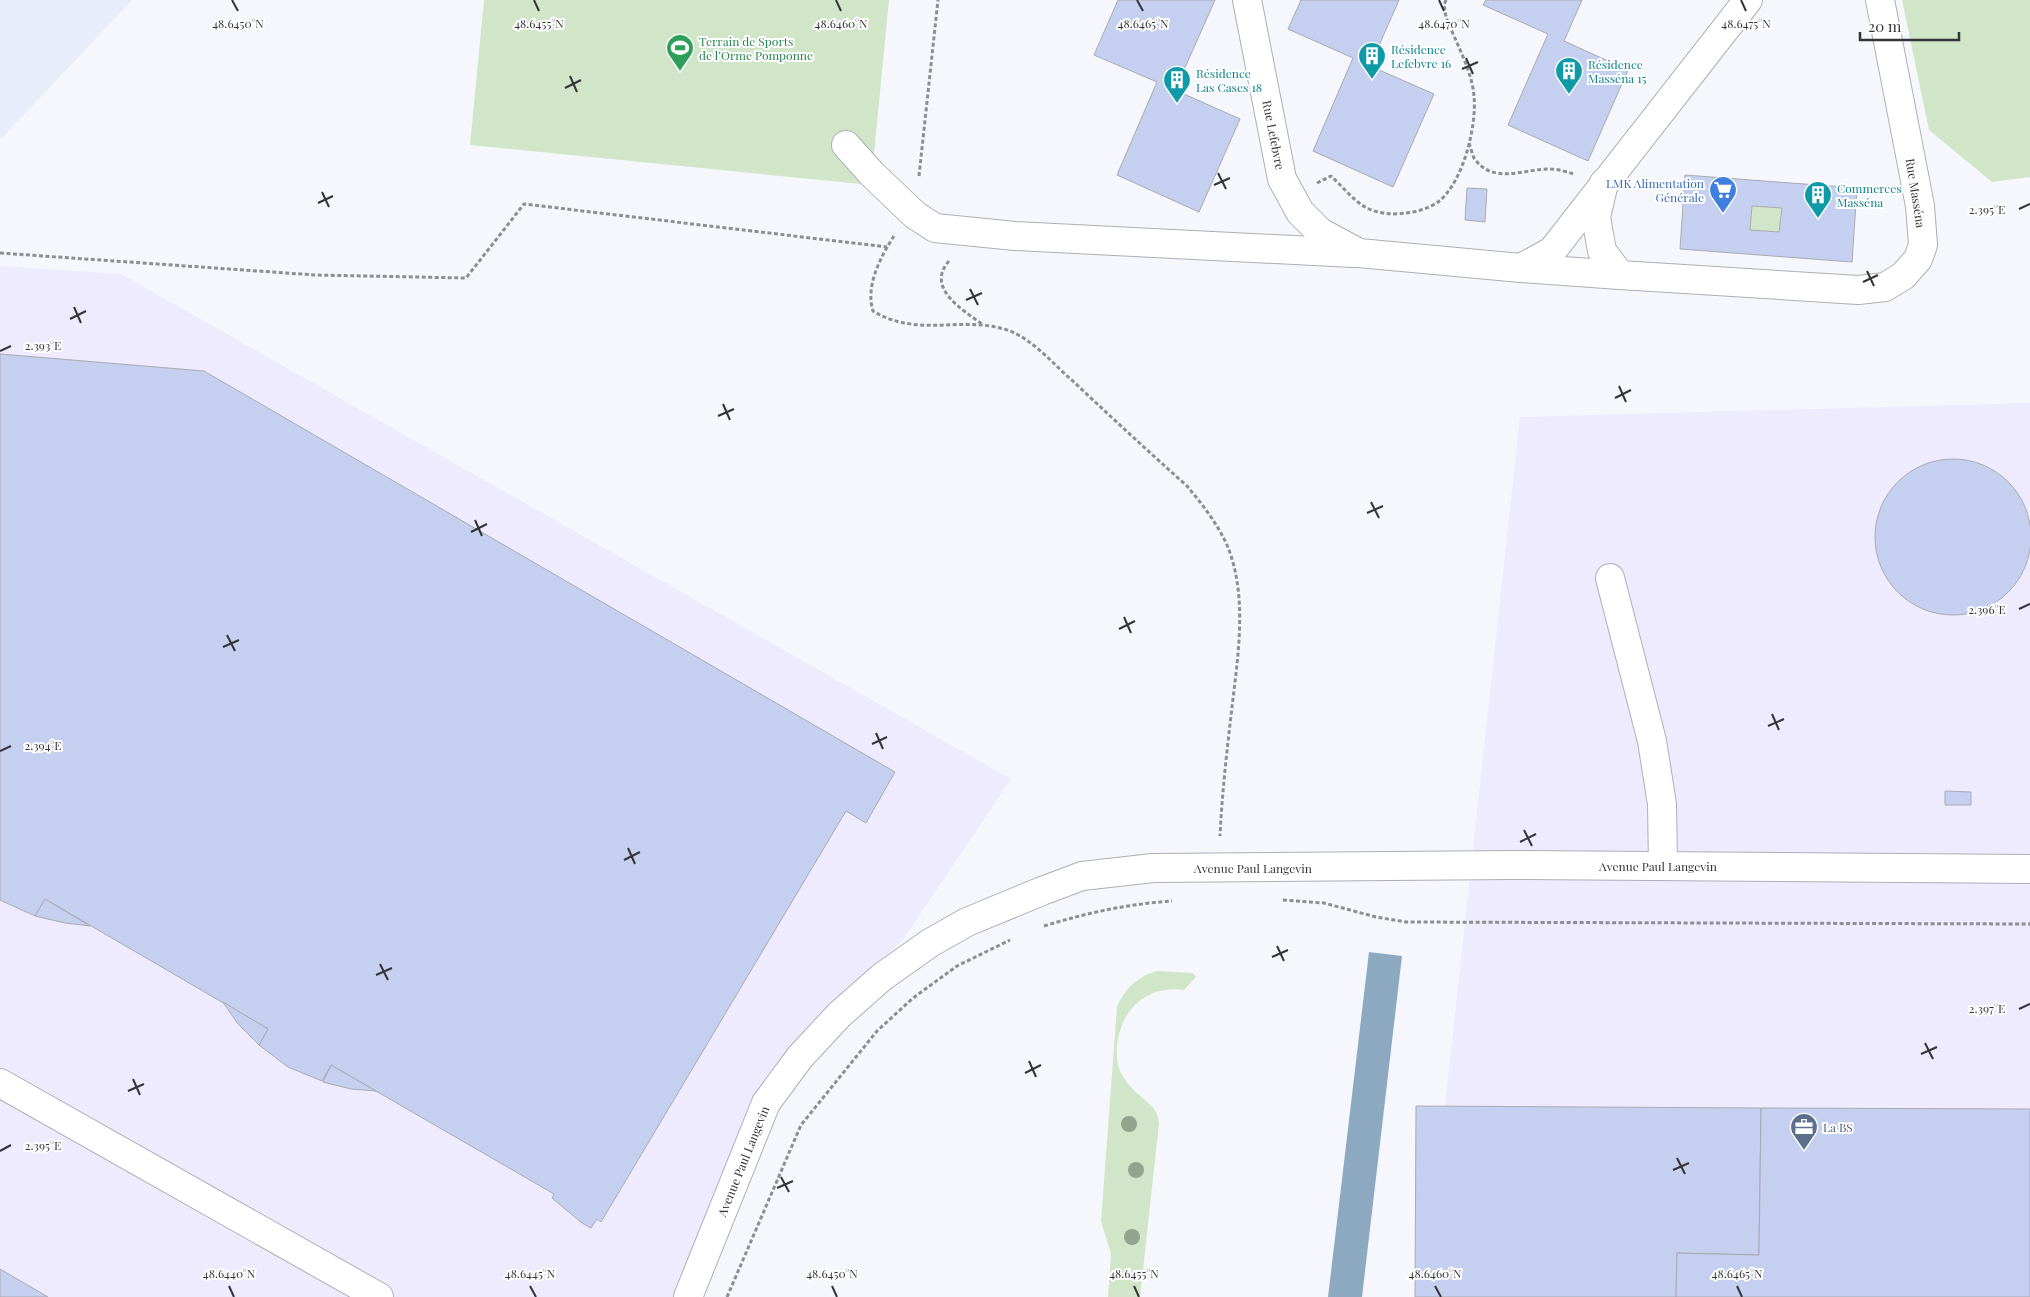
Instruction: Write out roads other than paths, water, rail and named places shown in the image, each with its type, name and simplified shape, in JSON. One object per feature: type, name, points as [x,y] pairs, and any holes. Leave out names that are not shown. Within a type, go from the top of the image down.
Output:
[{"type":"street","name":"Rue Lefebvre","points":[[1247,0],[1282,179],[1300,212],[1320,232],[1359,253],[1521,268]]},
{"type":"street","points":[[1521,268],[1552,251],[1748,0]]},
{"type":"street","name":"Rue Masséna","points":[[1521,268],[1858,290],[1885,287],[1903,276],[1918,260],[1923,245],[1920,206],[1880,0]]},
{"type":"street","points":[[846,145],[872,174],[915,215],[935,228],[1014,236],[1359,253]]},
{"type":"street","points":[[1604,183],[1596,217],[1602,250],[1620,275]]},
{"type":"street","points":[[1610,578],[1652,741],[1662,804],[1663,866]]},
{"type":"street","name":"Avenue Paul Langevin","points":[[688,1297],[766,1104],[800,1057],[839,1015],[882,977],[930,943],[967,922],[1082,876],[1153,868],[1663,866],[2030,869]]},
{"type":"street","points":[[0,1083],[379,1297]]},
{"type":"water","points":[[1369,952],[1402,956],[1362,1297],[1328,1297]]},
{"type":"place","name":"Terrain de Sports de l’Orme Pomponne","points":[[680,72]]},
{"type":"place","name":"Résidence Lefebvre 16","points":[[1372,80]]},
{"type":"place","name":"Résidence Masséna 15","points":[[1569,95]]},
{"type":"place","name":"Résidence Las Cases 18","points":[[1177,104]]},
{"type":"place","name":"LMK Alimentation Générale","points":[[1723,214]]},
{"type":"place","name":"Commerces Masséna","points":[[1818,219]]},
{"type":"place","name":"La BS","points":[[1804,1151]]}]
